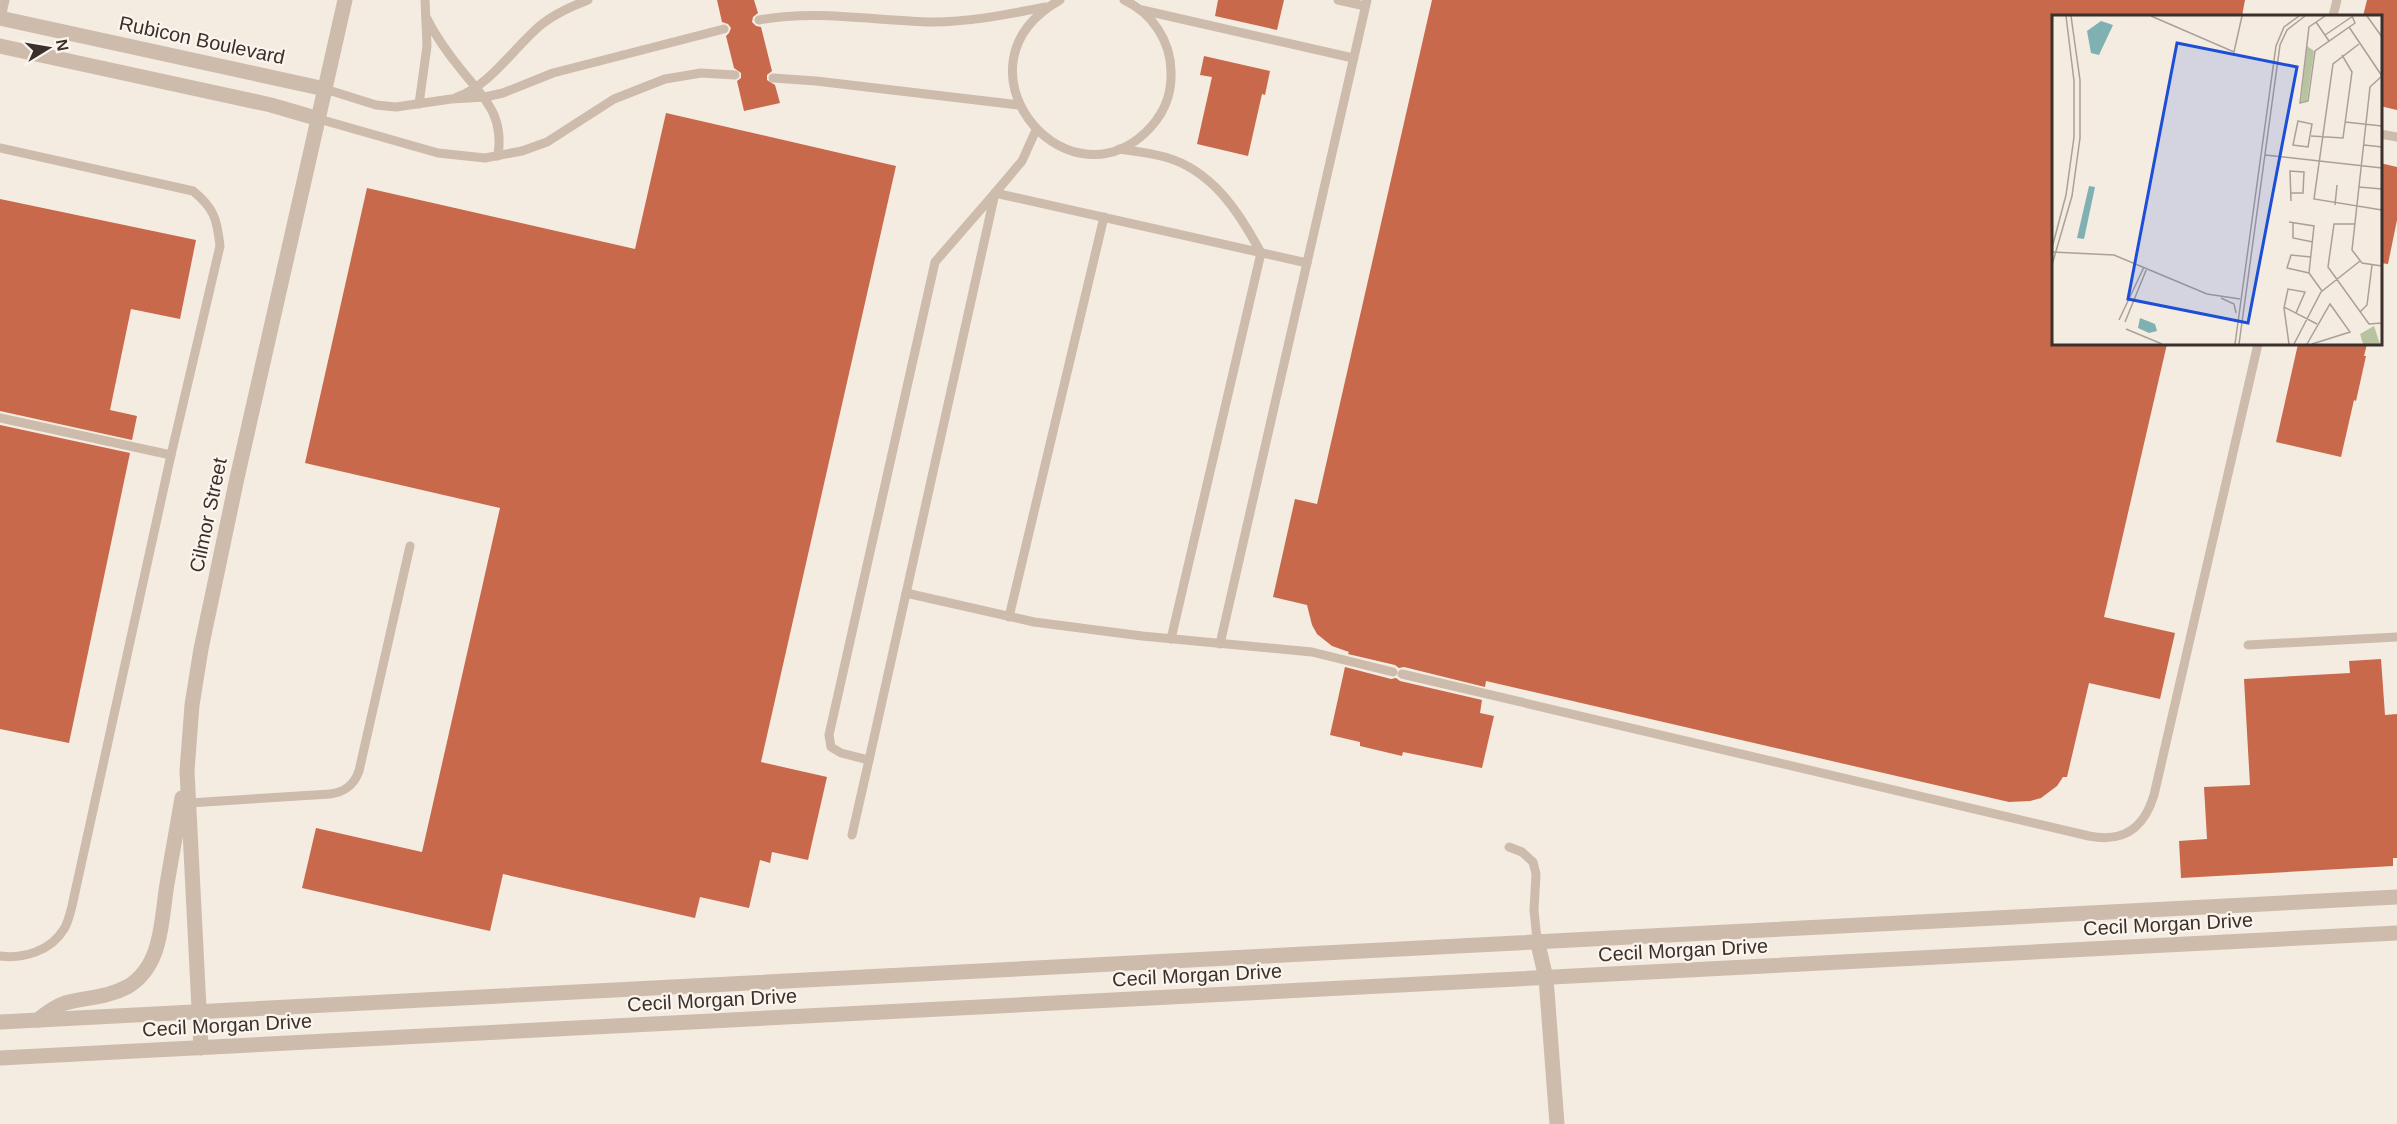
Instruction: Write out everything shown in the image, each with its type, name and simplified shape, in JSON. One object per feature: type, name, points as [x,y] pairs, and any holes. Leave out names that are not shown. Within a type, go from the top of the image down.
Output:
[{"type":"street","name":"Cilmor Street","points":[[201,1048],[187,771],[192,705],[201,650],[240,467],[345,0]]},
{"type":"street","name":"Rubicon Boulevard","points":[[1,18],[325,89]]},
{"type":"street","points":[[0,46],[271,105],[319,119]]},
{"type":"street","points":[[38,1020],[51,1009],[66,1003],[110,994],[125,987],[137,980],[151,962],[162,930],[187,771]]},
{"type":"street","name":"Cecil Morgan Drive","points":[[0,1022],[1537,940],[2397,897]]},
{"type":"street","name":"Cecil Morgan Drive","points":[[0,1058],[2397,933]]},
{"type":"street","points":[[1537,940],[1546,978],[1557,1124]]},
{"type":"lane","points":[[1,18],[5,0]]},
{"type":"lane","points":[[419,104],[427,46],[425,0]]},
{"type":"lane","points":[[451,99],[477,87],[541,24],[562,11],[588,0]]},
{"type":"lane","points":[[1023,0],[1023,11]]},
{"type":"lane","points":[[1060,0],[1031,22],[1020,40],[1014,61],[1013,83],[1019,105],[1036,130],[1050,141],[1075,151],[1102,153],[1119,149],[1138,139],[1154,124],[1165,106],[1172,85],[1171,64],[1166,43],[1155,24],[1140,9],[1124,0]]},
{"type":"lane","points":[[1220,644],[1366,3],[1338,0]]},
{"type":"lane","points":[[2333,15],[2337,0]]},
{"type":"lane","points":[[759,20],[796,16],[849,15],[933,22],[976,19],[1048,7]]},
{"type":"lane","points":[[1140,9],[1353,58]]},
{"type":"lane","points":[[426,17],[435,35],[485,97],[497,127],[498,156]]},
{"type":"lane","points":[[325,89],[376,105],[396,107],[451,99],[485,97],[503,93],[554,73],[724,29]]},
{"type":"lane","points":[[319,119],[438,153],[469,157],[498,156],[547,142],[614,99],[665,79],[701,73],[735,75]]},
{"type":"lane","points":[[773,78],[1019,105]]},
{"type":"lane","points":[[869,760],[835,751],[831,747],[829,735],[936,262],[1022,161],[1036,130]]},
{"type":"lane","points":[[2382,134],[2397,137]]},
{"type":"lane","points":[[0,148],[193,191],[208,203],[218,222],[220,246],[171,455],[72,906],[64,930],[48,946],[24,957],[0,956]]},
{"type":"lane","points":[[1119,149],[1165,157],[1182,163],[1204,176],[1222,193],[1247,227],[1261,252],[1171,639]]},
{"type":"lane","points":[[995,193],[1307,263]]},
{"type":"lane","points":[[852,835],[995,193]]},
{"type":"lane","points":[[1008,617],[1104,217]]},
{"type":"lane","points":[[906,593],[1034,622],[1171,639],[1312,652],[2100,839],[2122,836],[2145,817],[2154,795],[2258,345]]},
{"type":"lane","points":[[0,417],[171,455]]},
{"type":"lane","points":[[189,803],[330,794],[338,793],[351,786],[359,771],[410,546]]},
{"type":"lane","points":[[2248,645],[2397,638]]},
{"type":"lane","points":[[1509,847],[1522,852],[1533,862],[1536,874],[1534,910],[1537,940]]},
{"type":"building","points":[[717,0],[754,0],[758,13],[753,17],[752,22],[761,27],[772,71],[767,75],[767,80],[775,85],[780,103],[744,111],[737,81],[741,78],[741,73],[734,68],[726,36],[731,28],[722,22]]},
{"type":"building","points":[[1218,0],[1284,0],[1277,30],[1215,16]]},
{"type":"building","points":[[1432,0],[2245,0],[2242,15],[2052,15],[2052,345],[2167,345],[2104,617],[2175,633],[2160,699],[2089,683],[2067,777],[2063,777],[2057,786],[2041,798],[2009,802],[1486,681],[1485,687],[1348,654],[1349,652],[1332,646],[1317,634],[1307,605],[1273,597],[1295,499],[1317,504]]},
{"type":"building","points":[[2367,0],[2397,0],[2397,110],[2382,106],[2382,15],[2363,15]]},
{"type":"building","points":[[1204,56],[1270,71],[1265,95],[1262,94],[1248,156],[1197,144],[1212,77],[1200,75]]},
{"type":"building","points":[[666,113],[896,166],[761,762],[827,777],[808,860],[772,852],[770,863],[760,860],[749,908],[700,897],[695,918],[503,874],[490,931],[302,888],[316,828],[422,852],[500,508],[305,463],[367,188],[635,249]]},
{"type":"building","points":[[2382,163],[2397,167],[2397,220],[2388,264],[2382,263]]},
{"type":"building","points":[[0,199],[196,240],[180,319],[131,309],[110,410],[137,416],[132,440],[0,411]]},
{"type":"building","points":[[2298,345],[2367,345],[2356,401],[2354,400],[2341,457],[2276,442]]},
{"type":"building","points":[[0,425],[130,453],[69,743],[0,729]]},
{"type":"building","points":[[2381,659],[2385,715],[2397,714],[2397,858],[2393,858],[2393,866],[2181,878],[2179,841],[2207,839],[2204,787],[2250,785],[2244,679],[2350,673],[2349,661]]},
{"type":"building","points":[[1345,667],[1482,700],[1480,713],[1494,716],[1482,768],[1403,752],[1402,756],[1360,746],[1360,742],[1330,735]]}]
